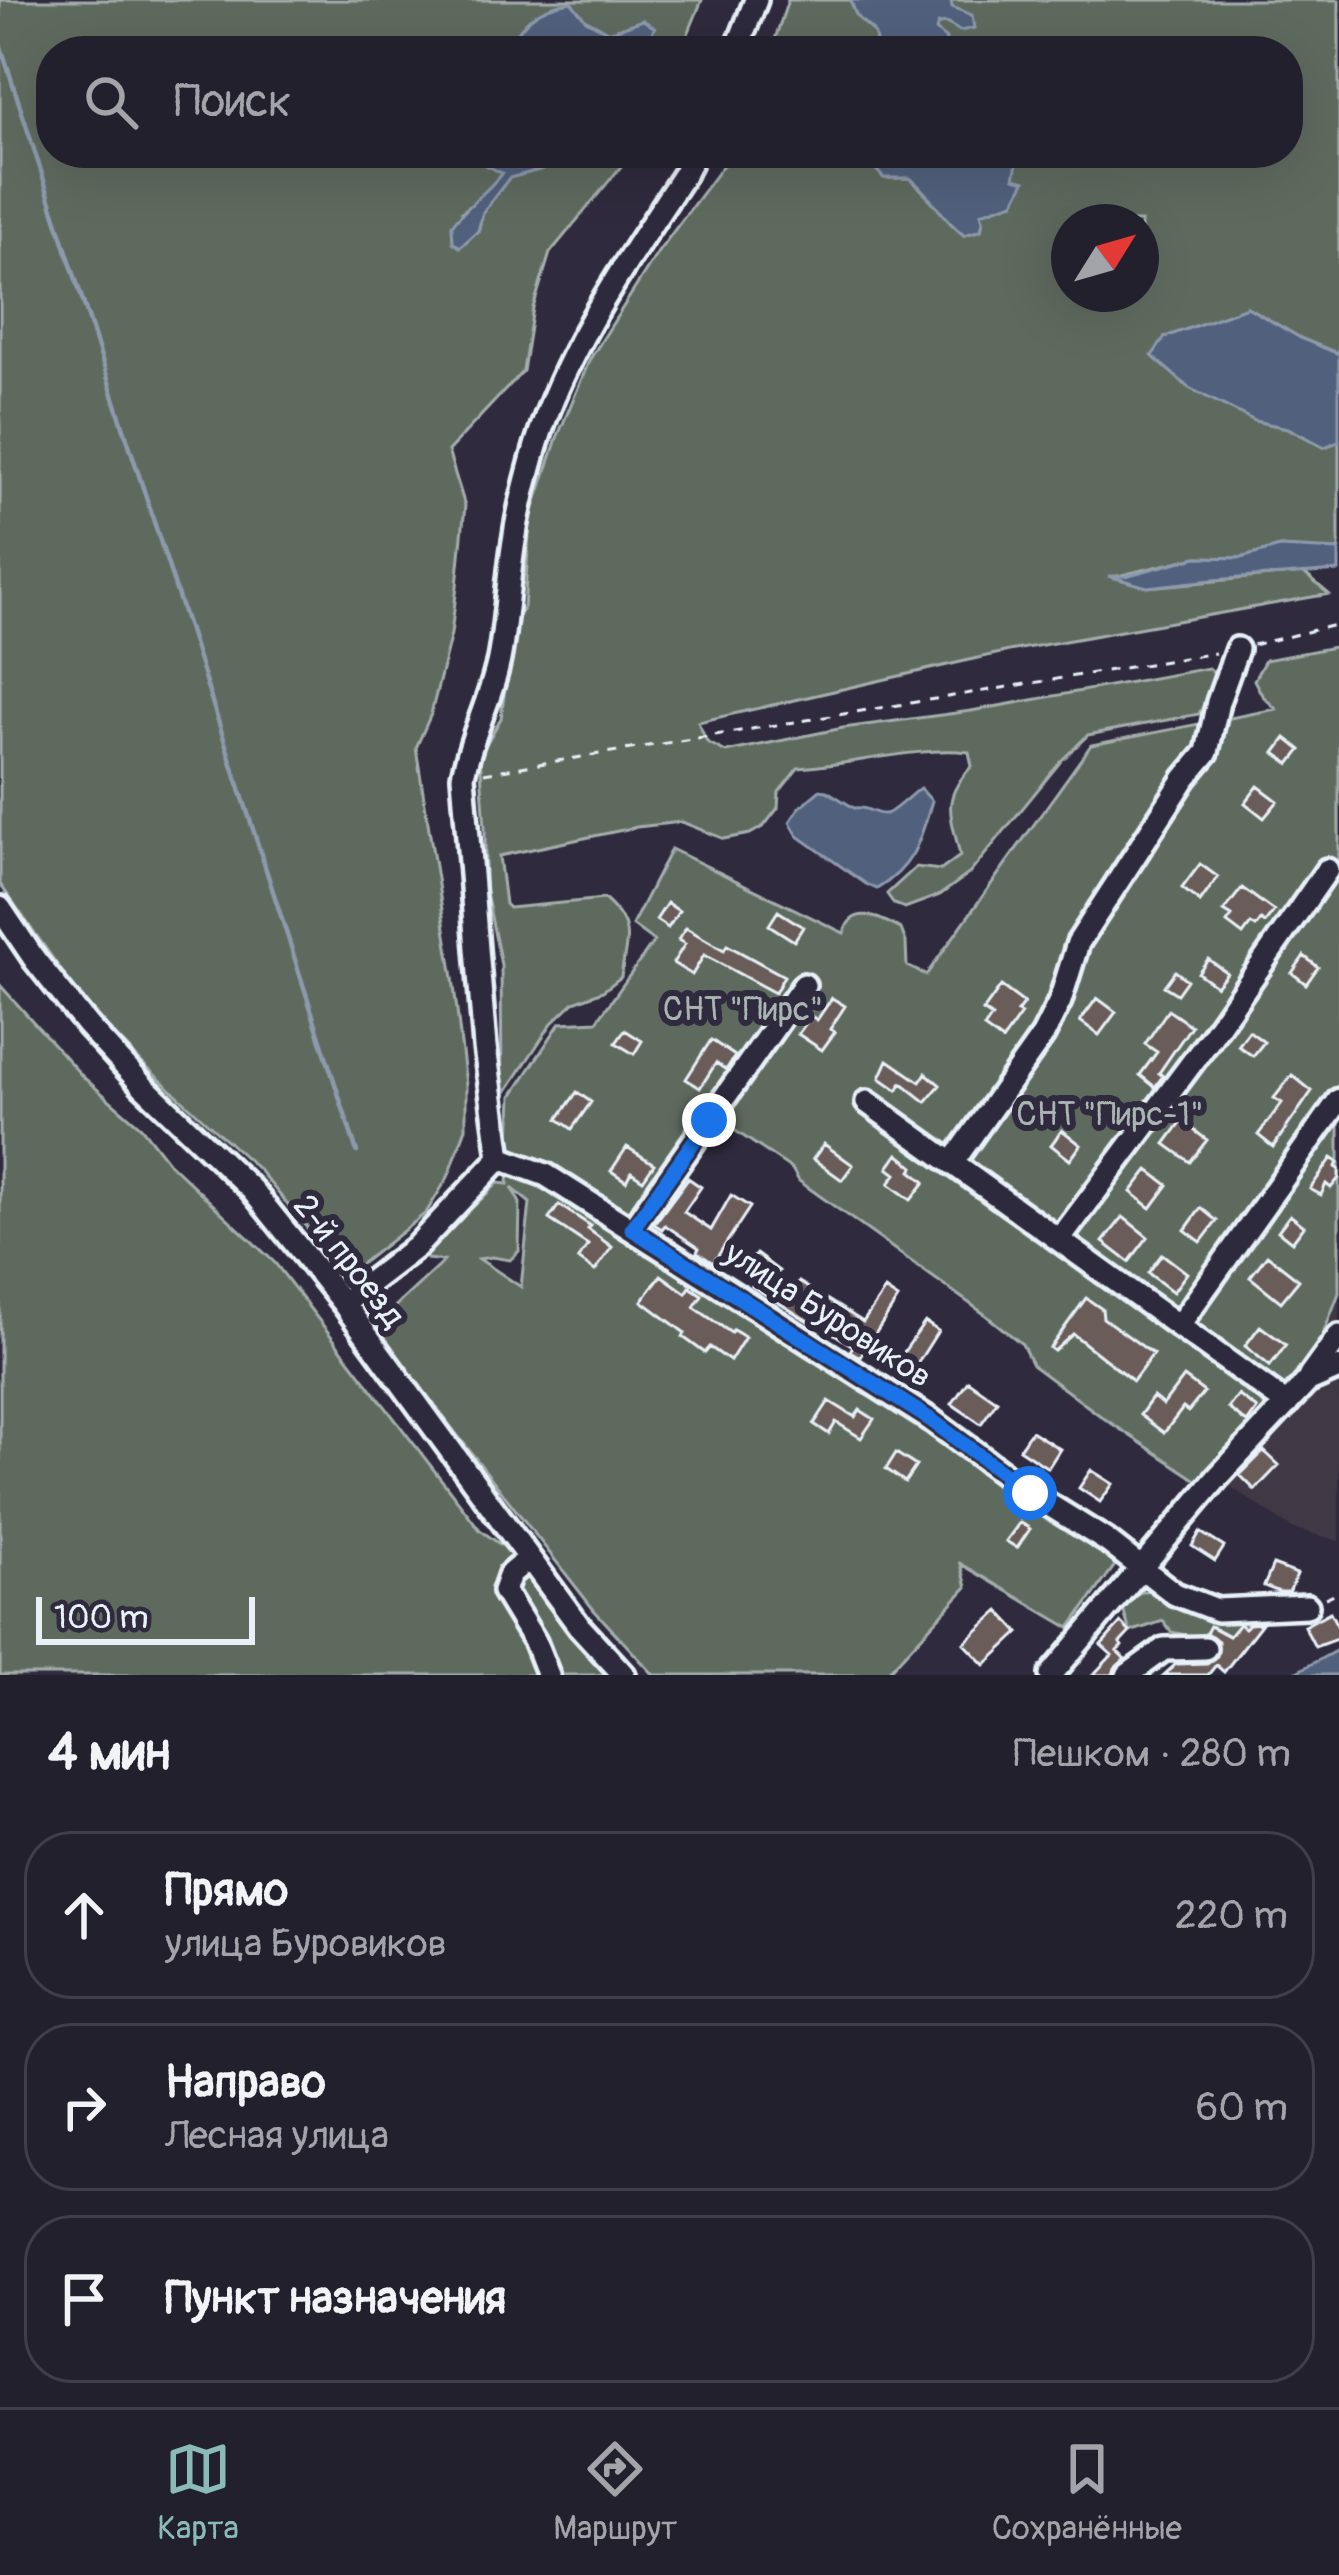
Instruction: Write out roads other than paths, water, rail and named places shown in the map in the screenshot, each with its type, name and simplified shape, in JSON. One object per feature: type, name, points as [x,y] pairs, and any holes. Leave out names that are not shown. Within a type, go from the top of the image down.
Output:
[{"type":"street","points":[[742,36],[756,0]]},
{"type":"street","points":[[343,1303],[416,1247],[500,1158],[484,1047],[463,776],[468,749],[500,656],[515,532],[537,444],[594,312],[687,168]]},
{"type":"street","points":[[953,1162],[1043,1035],[1060,1001],[1078,943],[1185,778],[1208,752],[1218,702],[1238,649]]},
{"type":"street","points":[[1060,1239],[1209,1040],[1327,870]]},
{"type":"street","name":"2-й проезд","points":[[0,908],[87,1025],[252,1190],[343,1303],[579,1626],[624,1675]]},
{"type":"street","points":[[632,1229],[804,985]]},
{"type":"street","points":[[1179,1325],[1339,1100]]},
{"type":"street","points":[[867,1102],[1287,1404]]},
{"type":"street","name":"улица Буровиков","points":[[500,1158],[546,1175],[931,1420],[1030,1493],[1107,1541],[1175,1594],[1216,1610],[1307,1606]]},
{"type":"street","points":[[1051,1675],[1217,1478],[1306,1382],[1339,1336]]},
{"type":"street","points":[[1306,1382],[1339,1368]]},
{"type":"street","points":[[529,1558],[510,1574],[504,1591],[536,1642],[548,1675]]},
{"type":"street","points":[[1128,1675],[1164,1648],[1205,1648]]},
{"type":"water","points":[[851,0],[951,0],[952,7],[972,15],[974,28],[960,31],[946,23],[938,24],[936,30],[943,36],[875,36],[857,16]]},
{"type":"water","points":[[571,2],[586,20],[609,32],[643,20],[655,28],[649,36],[516,36],[532,17]]},
{"type":"water","points":[[491,168],[546,168],[509,178],[483,212],[478,231],[460,247],[453,242],[452,225],[502,173]]},
{"type":"water","points":[[874,168],[1016,168],[1014,178],[1025,181],[1014,202],[981,213],[981,230],[964,235],[910,178],[884,178]]},
{"type":"water","points":[[1247,307],[1339,354],[1339,441],[1325,447],[1288,428],[1255,421],[1189,388],[1152,356],[1165,337]]},
{"type":"water","points":[[1280,547],[1339,550],[1339,571],[1147,587],[1108,576],[1197,557],[1241,558]]},
{"type":"water","points":[[920,788],[932,801],[919,840],[900,871],[877,889],[798,836],[790,822],[820,790],[854,808],[885,814]]},
{"type":"water","points":[[1339,1649],[1339,1675],[1291,1675]]},
{"type":"waterway","points":[[0,44],[36,156]]},
{"type":"waterway","points":[[40,168],[357,1152]]},
{"type":"park label","name":"СНТ \"Пирс\"","points":[[743,1009]]},
{"type":"park label","name":"СНТ \"Пирс-1\"","points":[[1110,1114]]}]
